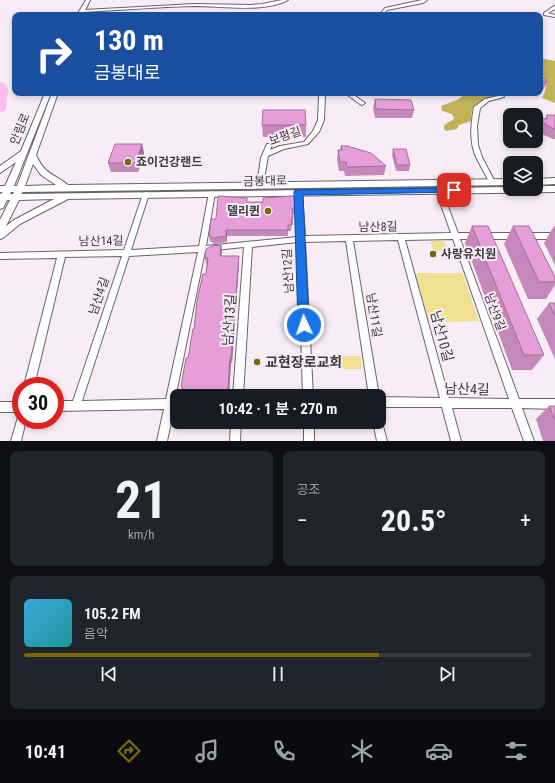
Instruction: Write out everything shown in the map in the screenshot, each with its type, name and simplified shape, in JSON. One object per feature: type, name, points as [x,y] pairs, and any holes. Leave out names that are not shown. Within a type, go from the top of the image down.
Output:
[{"type":"street","points":[[84,12],[88,0]]},
{"type":"street","points":[[108,12],[194,5],[250,7],[262,6],[286,0]]},
{"type":"street","points":[[399,0],[404,5]]},
{"type":"street","points":[[384,12],[386,9],[422,2],[425,0]]},
{"type":"street","points":[[555,7],[545,14],[555,16]]},
{"type":"street","name":"안림로","points":[[0,228],[18,192],[28,153],[47,96]]},
{"type":"street","name":"안림로","points":[[0,206],[28,153],[54,96]]},
{"type":"street","name":"보평길","points":[[265,155],[282,147],[306,143],[316,132],[321,120],[322,96]]},
{"type":"street","points":[[352,96],[362,103]]},
{"type":"street","points":[[492,182],[478,155],[473,135],[473,128],[477,107],[487,100],[501,97],[500,96]]},
{"type":"street","points":[[260,185],[265,155],[269,145]]},
{"type":"street","points":[[0,170],[28,153],[36,166],[50,180],[68,192],[50,204],[17,222],[0,236]]},
{"type":"street","name":"금봉대로","points":[[68,192],[260,185],[503,182]]},
{"type":"street","points":[[543,182],[555,182]]},
{"type":"street","name":"금봉대로","points":[[0,188],[5,194],[18,192],[212,194],[555,189]]},
{"type":"street","name":"남산9길","points":[[439,191],[529,441]]},
{"type":"street","name":"남산12길","points":[[298,192],[308,389]]},
{"type":"street","name":"남산4길","points":[[76,405],[146,194]]},
{"type":"street","points":[[176,389],[212,194]]},
{"type":"street","name":"남산8길","points":[[202,249],[300,239],[555,236]]},
{"type":"street","name":"남산10길","points":[[401,238],[456,441]]},
{"type":"street","name":"남산11길","points":[[349,239],[373,389]]},
{"type":"street","name":"남산13길","points":[[238,389],[248,245]]},
{"type":"street","name":"남산14길","points":[[0,256],[127,253],[202,249]]},
{"type":"street","points":[[31,377],[62,254]]},
{"type":"street","name":"남산4길","points":[[386,402],[555,404]]},
{"type":"street","points":[[64,406],[170,404]]},
{"type":"street","points":[[0,407],[12,407]]},
{"type":"street","points":[[162,441],[170,414]]},
{"type":"street","points":[[16,441],[19,429]]},
{"type":"street","points":[[235,441],[236,429]]},
{"type":"street","points":[[309,429],[309,441]]},
{"type":"street","points":[[379,429],[382,441]]},
{"type":"shaded area","points":[[543,59],[555,61],[555,103],[542,98],[546,84]]},
{"type":"shaded area","points":[[462,96],[492,96],[491,98],[483,100],[472,109],[471,121],[459,125],[457,129],[446,131],[444,129],[444,125],[454,119],[452,114],[442,111],[441,106],[459,99]]},
{"type":"shaded area","points":[[430,241],[444,241],[448,251],[434,251]]},
{"type":"shaded area","points":[[415,273],[462,273],[479,321],[429,322]]},
{"type":"shaded area","points":[[340,356],[360,356],[362,369],[342,369]]},
{"type":"building","points":[[543,77],[547,82],[543,82]]},
{"type":"building","points":[[375,99],[411,100],[414,110],[376,109]]},
{"type":"building","points":[[263,110],[305,110],[306,125],[262,125]]},
{"type":"building","points":[[547,115],[555,115],[555,129],[543,122],[543,119],[547,119]]},
{"type":"building","points":[[115,144],[142,144],[136,163],[108,163]]},
{"type":"building","points":[[341,146],[347,146],[371,153],[386,166],[347,167],[346,162],[340,162],[338,150],[342,150]]},
{"type":"building","points":[[393,149],[406,149],[410,165],[397,165]]},
{"type":"building","points":[[218,196],[247,198],[247,202],[263,202],[263,198],[294,196],[295,208],[292,208],[292,225],[288,225],[288,230],[226,230],[226,236],[213,238],[209,235],[211,219],[216,219]]},
{"type":"building","points":[[472,226],[488,226],[544,355],[524,355]]},
{"type":"building","points":[[513,226],[529,226],[555,277],[555,282],[539,282]]},
{"type":"building","points":[[221,245],[220,256],[239,256],[228,388],[183,389],[181,386],[186,358],[188,358],[194,329],[197,301],[203,274],[206,274],[208,258],[205,258],[206,249],[212,246]]},
{"type":"building","points":[[549,303],[555,303],[555,316]]},
{"type":"building","points":[[549,406],[555,406],[555,420]]},
{"type":"waterway","points":[[0,85],[3,89],[0,109]]},
{"type":"place","name":"죠이건강랜드","points":[[128,162]]},
{"type":"place","name":"델리퀸","points":[[268,211]]},
{"type":"place","name":"사랑유치원","points":[[433,254]]},
{"type":"place","name":"교현장로교회","points":[[257,362]]},
{"type":"route","points":[[304,325],[298,192],[454,190]]}]
